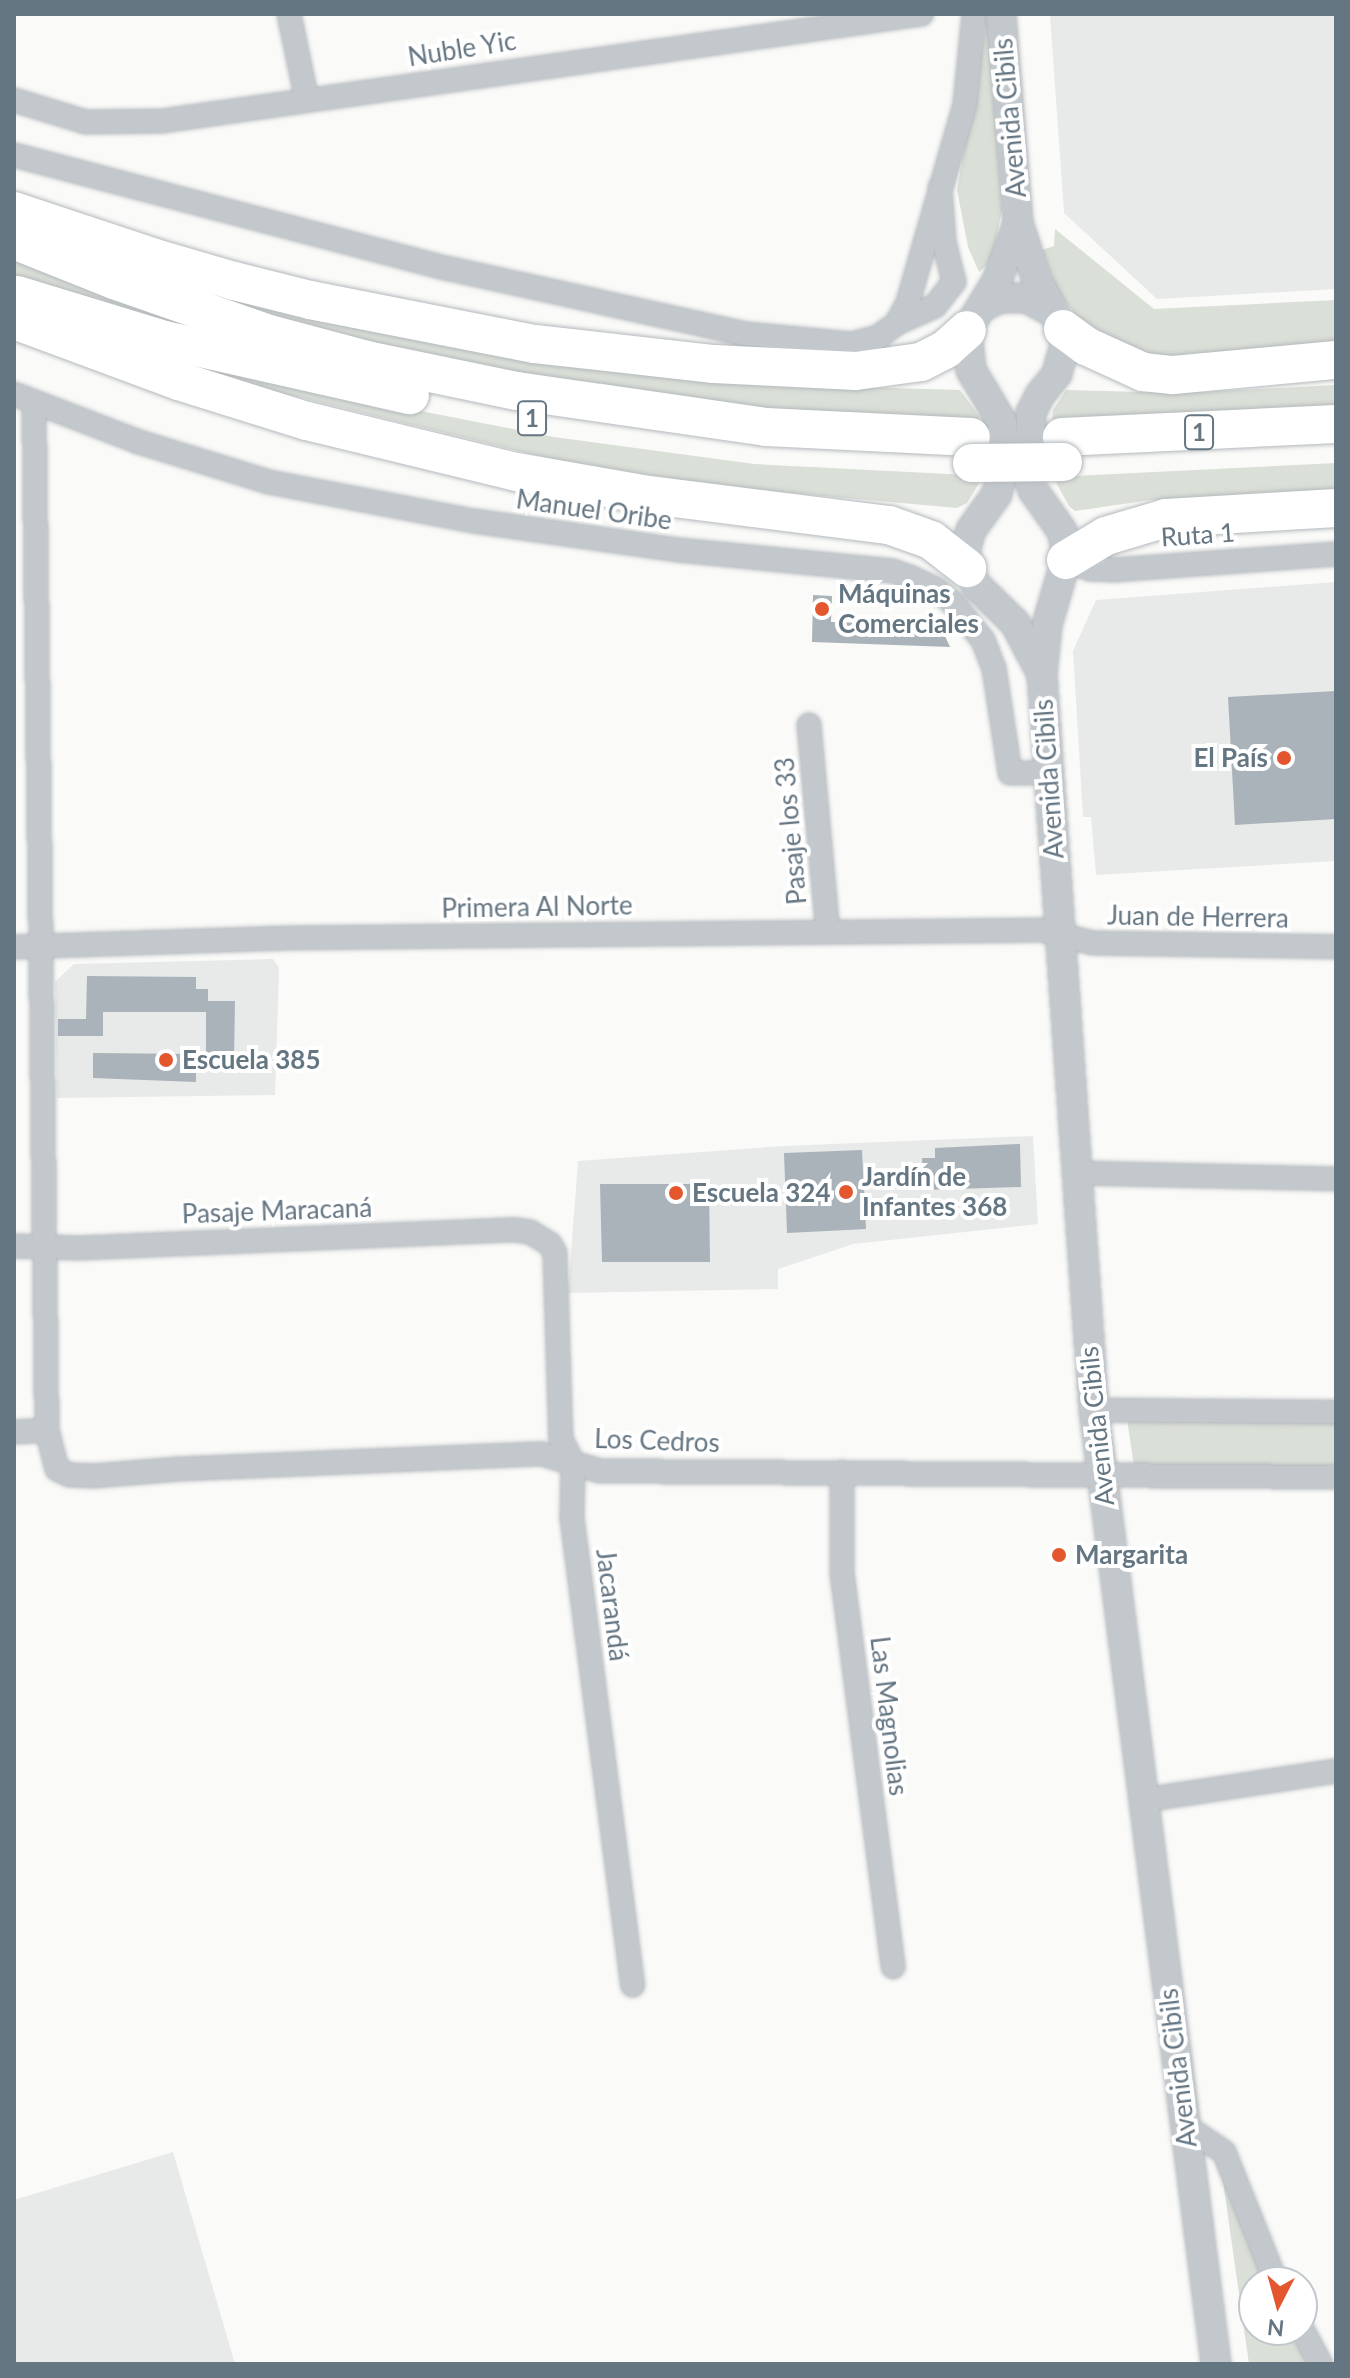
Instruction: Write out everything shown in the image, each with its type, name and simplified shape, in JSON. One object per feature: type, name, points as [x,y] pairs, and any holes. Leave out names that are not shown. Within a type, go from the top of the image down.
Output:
[{"type":"highway","points":[[14,211],[234,281],[310,300],[535,344],[714,364],[856,371],[921,362],[946,349],[974,319]]},
{"type":"highway","name":"1","points":[[14,240],[114,280],[266,333],[367,360],[607,407],[972,450]]},
{"type":"highway","name":"1","points":[[14,294],[165,340],[260,363],[520,416],[758,449],[1336,448]]},
{"type":"highway","points":[[14,320],[179,381],[307,421],[517,472],[626,492],[889,525],[931,540],[978,582]]},
{"type":"highway","points":[[1058,321],[1086,346],[1143,372],[1187,374],[1336,360]]},
{"type":"highway","name":"1","points":[[1062,449],[1336,424]]},
{"type":"highway","points":[[1062,570],[1106,536],[1166,518],[1336,508]]},
{"type":"street","points":[[289,14],[307,100]]},
{"type":"street","name":"Nuble Yic","points":[[14,100],[86,122],[117,124],[921,14]]},
{"type":"street","points":[[897,323],[908,302],[965,104],[974,14]]},
{"type":"street","name":"Avenida Cibils","points":[[1001,14],[1018,223],[1037,280],[1058,321],[1062,364],[1035,403],[1029,421],[1029,478],[1033,490],[1062,531],[1062,570],[1047,625],[1042,674],[1094,1410],[1216,2364]]},
{"type":"street","points":[[14,155],[446,268],[703,326],[852,344],[878,337],[897,323],[935,306],[954,282],[944,242],[940,187]]},
{"type":"street","name":"Avenida Cibils","points":[[974,319],[997,281],[1018,223]]},
{"type":"street","points":[[1058,321],[1027,298],[1000,298],[974,319],[971,370],[1002,422],[1004,467],[997,494],[971,530],[966,547],[978,582],[1005,601],[1031,599],[1062,570]]},
{"type":"street","points":[[14,1432],[47,1430],[38,946],[25,686],[24,398]]},
{"type":"street","name":"Manuel Oribe","points":[[24,398],[152,447],[269,482],[474,521],[647,546],[893,571],[936,589],[952,602],[983,640],[997,683],[1010,773],[1049,773]]},
{"type":"street","name":"Ruta 1","points":[[1062,570],[1113,570],[1336,554]]},
{"type":"street","name":"Avenida Cibils","points":[[978,582],[1015,623],[1042,674]]},
{"type":"street","name":"Pasaje los 33","points":[[809,725],[828,932]]},
{"type":"street","name":"Primera Al Norte","points":[[14,947],[288,938],[1041,930],[1060,935]]},
{"type":"street","name":"Juan de Herrera","points":[[1060,935],[1093,943],[1336,947]]},
{"type":"street","points":[[1077,1173],[1336,1179]]},
{"type":"street","name":"Pasaje Maracaná","points":[[14,1246],[79,1248],[516,1230],[542,1238]]},
{"type":"street","name":"Jacarandá","points":[[542,1238],[555,1253],[561,1439],[573,1464],[572,1518],[633,1985]]},
{"type":"street","points":[[1094,1410],[1336,1412]]},
{"type":"street","name":"Los Cedros","points":[[47,1430],[57,1469],[70,1475],[93,1476],[195,1468],[542,1454],[600,1471],[1100,1472],[1336,1477]]},
{"type":"street","name":"Las Magnolias","points":[[842,1472],[842,1573],[893,1967]]},
{"type":"street","points":[[1144,1800],[1336,1771]]},
{"type":"street","points":[[1185,2126],[1224,2152],[1270,2266]]},
{"type":"street","points":[[1311,2346],[1321,2364]]},
{"type":"shaded area","points":[[988,14],[1002,210],[992,261],[979,272],[968,247],[957,190]]},
{"type":"shaded area","points":[[1050,14],[1336,14],[1336,289],[1157,299],[1064,213]]},
{"type":"shaded area","points":[[1055,229],[1154,309],[1336,300],[1336,345],[1168,361],[1124,350],[1086,327],[1057,292],[1042,250],[1054,246]]},
{"type":"shaded area","points":[[14,257],[176,321],[174,325],[14,275]]},
{"type":"shaded area","points":[[243,301],[448,347],[515,358],[793,385],[960,390],[980,417],[978,421],[720,406],[430,359],[243,309]]},
{"type":"shaded area","points":[[62,324],[400,407],[554,437],[754,464],[968,475],[981,480],[967,503],[957,508],[723,487],[552,459],[286,394],[283,402]]},
{"type":"shaded area","points":[[1336,385],[1336,409],[1052,419],[1053,410],[1066,390],[1181,393]]},
{"type":"shaded area","points":[[1336,463],[1336,490],[1151,500],[1075,511],[1053,477]]},
{"type":"shaded area","points":[[1336,582],[1336,861],[1096,875],[1091,817],[1083,817],[1073,651],[1096,600]]},
{"type":"shaded area","name":"Escuela 385","points":[[273,959],[279,968],[275,1095],[57,1098],[55,982],[74,964]]},
{"type":"shaded area","points":[[1033,1136],[1038,1224],[853,1244],[778,1269],[778,1289],[568,1293],[578,1161],[783,1146]]},
{"type":"shaded area","points":[[1127,1419],[1336,1419],[1336,1472],[1134,1466]]},
{"type":"shaded area","points":[[173,2152],[235,2364],[14,2364],[14,2200]]},
{"type":"shaded area","points":[[1221,2167],[1261,2266],[1238,2266],[1238,2287]]},
{"type":"shaded area","points":[[1246,2346],[1300,2346],[1310,2364],[1249,2364]]},
{"type":"building","name":"Máquinas Comerciales","points":[[813,595],[832,596],[831,622],[940,625],[950,647],[812,642]]},
{"type":"building","name":"El País","points":[[1336,691],[1336,819],[1235,825],[1228,697]]},
{"type":"building","points":[[87,976],[196,977],[196,989],[208,989],[208,1001],[235,1001],[234,1062],[206,1062],[206,1012],[103,1012],[103,1036],[58,1036],[58,1019],[86,1019]]},
{"type":"building","points":[[93,1053],[196,1054],[196,1082],[93,1078]]},
{"type":"building","points":[[1020,1144],[1021,1187],[923,1190],[922,1158],[935,1158],[935,1148]]},
{"type":"building","points":[[862,1150],[866,1229],[787,1233],[784,1153]]},
{"type":"building","points":[[600,1184],[709,1184],[710,1262],[602,1262]]},
{"type":"place","name":"Máquinas Comerciales","points":[[822,609]]},
{"type":"place","name":"El País","points":[[1284,758]]},
{"type":"place","name":"Escuela 385","points":[[166,1060]]},
{"type":"place","name":"Jardín de Infantes 368","points":[[846,1192]]},
{"type":"place","name":"Escuela 324","points":[[676,1193]]},
{"type":"place","name":"Margarita","points":[[1059,1555]]}]
